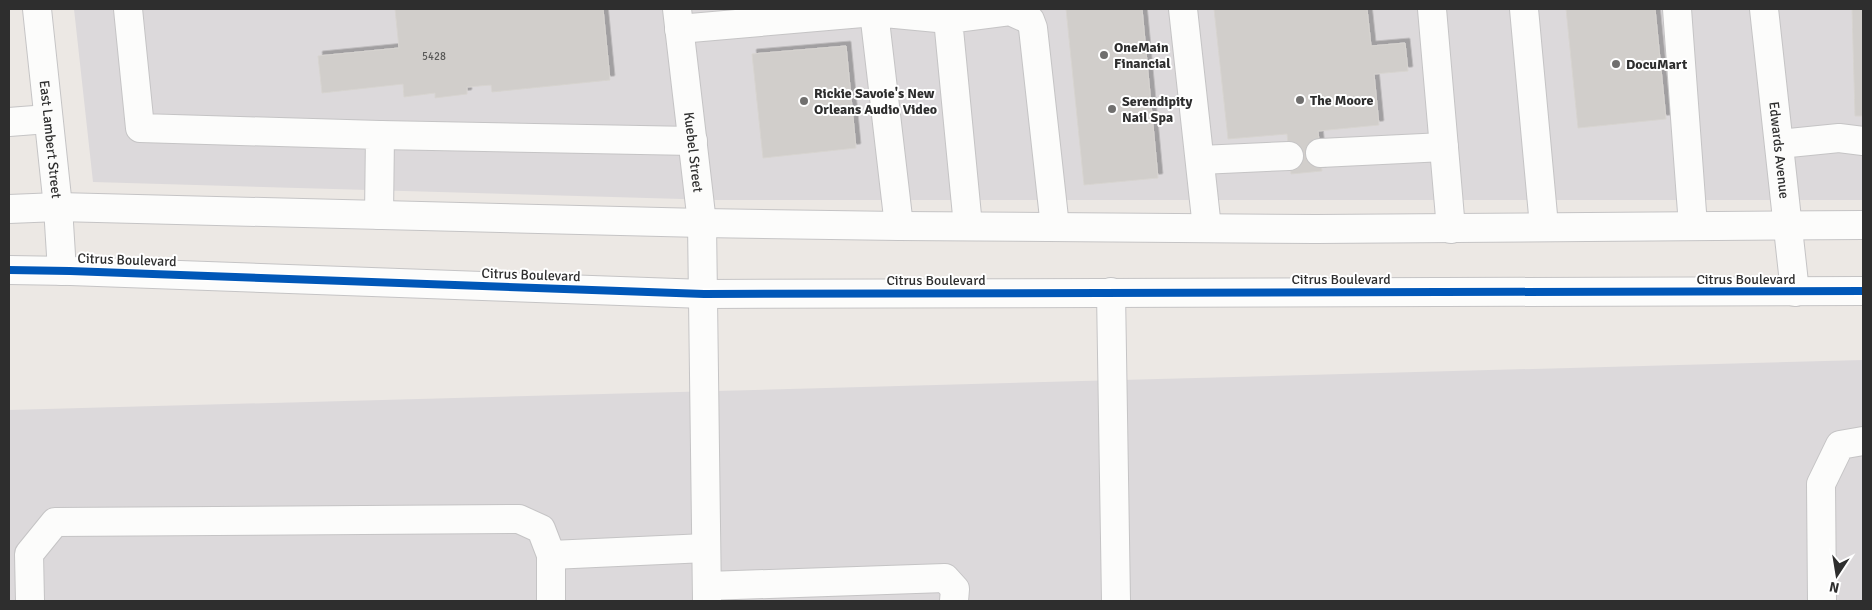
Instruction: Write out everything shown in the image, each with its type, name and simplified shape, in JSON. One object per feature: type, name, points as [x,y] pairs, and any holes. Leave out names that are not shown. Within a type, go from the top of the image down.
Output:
[{"type":"street","name":"East Lambert Street","points":[[37,9],[58,207],[62,270]]},
{"type":"street","points":[[128,9],[140,128],[693,141]]},
{"type":"street","points":[[1183,9],[1207,228]]},
{"type":"street","points":[[1432,9],[1450,229]]},
{"type":"street","points":[[1524,9],[1544,226]]},
{"type":"street","points":[[1677,9],[1693,226]]},
{"type":"street","name":"Edwards Avenue","points":[[1764,9],[1795,292]]},
{"type":"street","points":[[873,10],[899,226]]},
{"type":"street","points":[[678,19],[873,10],[948,19],[1010,11],[1030,20],[1055,227]]},
{"type":"street","name":"Kuebel Street","points":[[678,19],[702,223],[707,593]]},
{"type":"street","points":[[948,19],[968,226]]},
{"type":"street","points":[[9,122],[48,119]]},
{"type":"street","points":[[379,215],[380,135]]},
{"type":"street","points":[[1780,144],[1839,138],[1863,140]]},
{"type":"street","points":[[1320,154],[1444,147]]},
{"type":"street","points":[[1200,160],[1289,156]]},
{"type":"street","points":[[9,209],[58,207],[899,226],[1450,229],[1544,226],[1863,224]]},
{"type":"street","name":"Citrus Boulevard","points":[[9,270],[62,270],[704,294],[1863,291]]},
{"type":"street","points":[[1111,292],[1116,601]]},
{"type":"street","points":[[1822,601],[1821,484],[1840,445],[1863,441]]},
{"type":"street","points":[[30,601],[29,554],[55,522],[519,520],[541,529],[551,555],[551,601]]},
{"type":"street","points":[[551,555],[706,548]]},
{"type":"street","points":[[707,593],[945,578],[954,589],[954,601]]},
{"type":"shaded area","points":[[74,9],[1863,9],[1863,200],[717,200],[93,182]]},
{"type":"shaded area","points":[[1863,360],[1863,601],[9,601],[9,410]]},
{"type":"building","points":[[395,9],[603,9],[610,80],[492,92],[491,85],[467,87],[467,94],[435,98],[435,93],[404,97],[403,84],[322,93],[318,56],[399,48]]},
{"type":"building","points":[[1066,9],[1142,9],[1158,178],[1084,185]]},
{"type":"building","name":"The Moore","points":[[1214,9],[1367,9],[1371,46],[1405,43],[1408,71],[1374,74],[1379,125],[1318,131],[1322,171],[1291,174],[1287,134],[1228,139]]},
{"type":"building","name":"DocuMart","points":[[1566,9],[1655,9],[1666,119],[1578,128]]},
{"type":"building","points":[[1852,9],[1863,9],[1863,116],[1855,116]]},
{"type":"building","name":"Rickie Savoie's New Orleans Audio Video","points":[[846,46],[856,148],[763,158],[752,54]]},
{"type":"cycle path","points":[[9,270],[704,294],[1863,291]]},
{"type":"place","name":"OneMain Financial","points":[[1104,55]]},
{"type":"place","name":"DocuMart","points":[[1616,64]]},
{"type":"place","name":"The Moore","points":[[1300,100]]},
{"type":"place","name":"Rickie Savoie's New Orleans Audio Video","points":[[804,101]]},
{"type":"place","name":"Serendipity Nail Spa","points":[[1112,109]]}]
